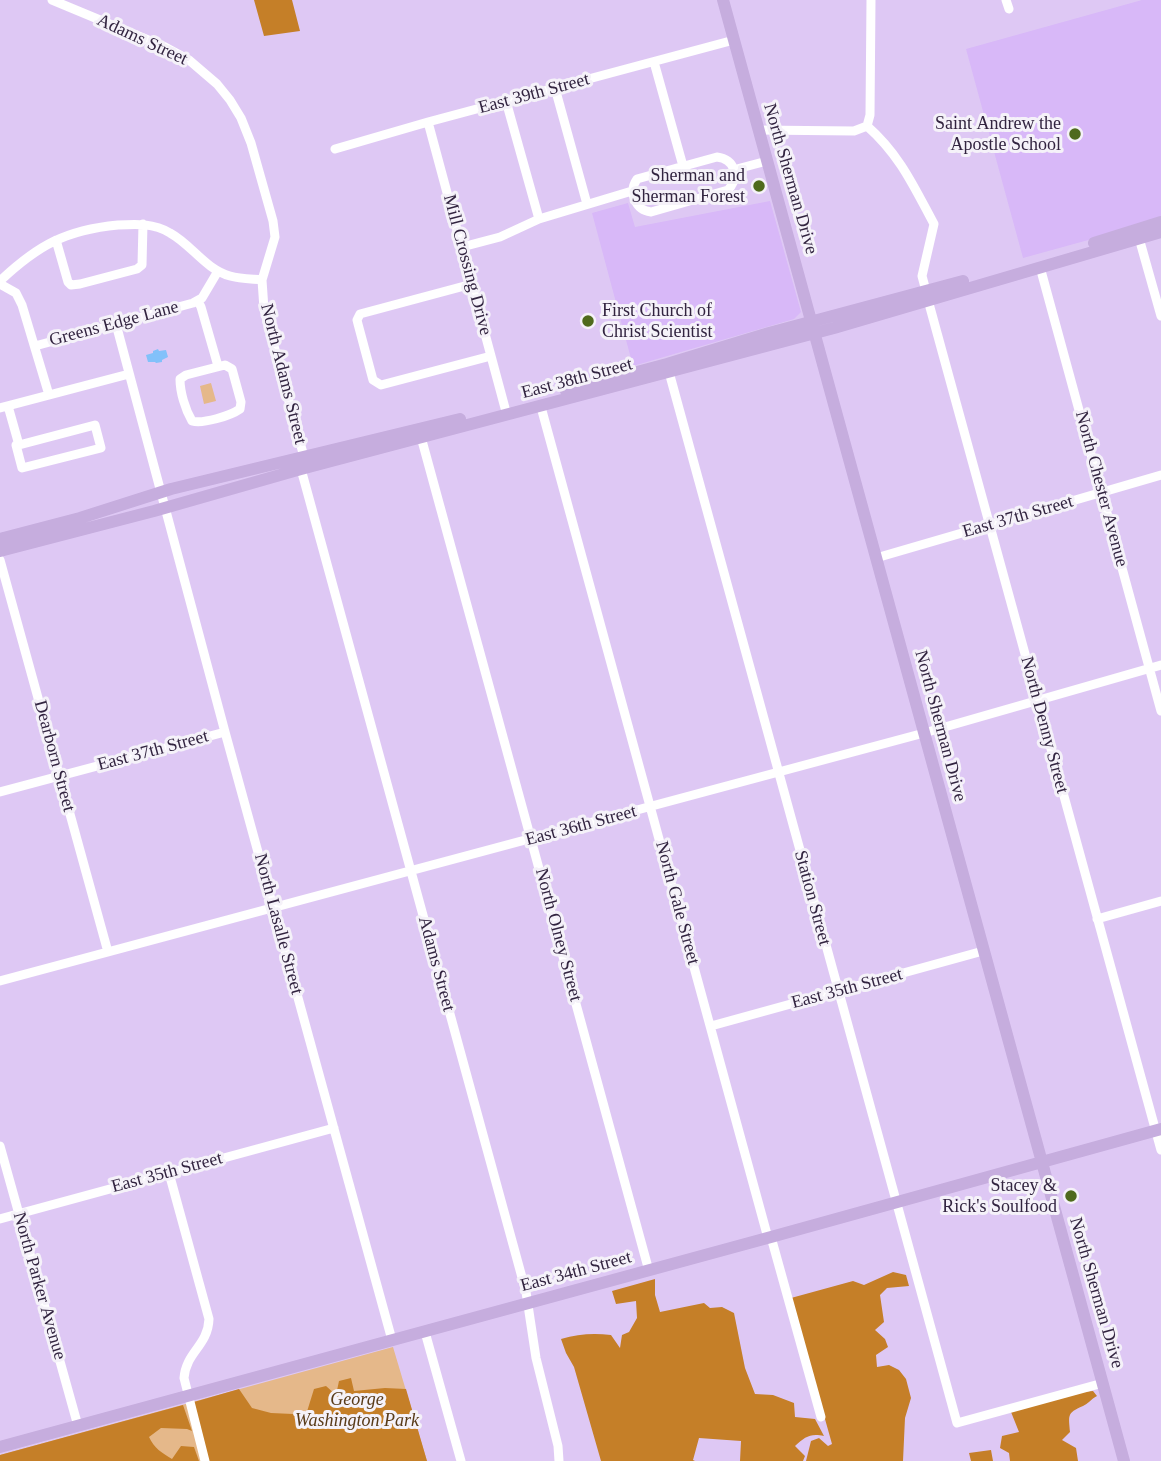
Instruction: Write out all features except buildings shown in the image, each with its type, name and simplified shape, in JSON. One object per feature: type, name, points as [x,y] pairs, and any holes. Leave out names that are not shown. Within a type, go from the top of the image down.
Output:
[{"type":"main road","name":"North Sherman Drive","points":[[723,0],[1124,1461]]},
{"type":"main road","name":"East 38th Street","points":[[0,539],[160,491],[421,437],[541,407],[669,372],[1161,222]]},
{"type":"main road","name":"East 38th Street","points":[[927,295],[1041,267],[1161,232]]},
{"type":"main road","name":"East 38th Street","points":[[0,551],[164,507],[302,463],[758,337],[814,328]]},
{"type":"main road","name":"East 34th Street","points":[[0,1447],[1158,1130]]},
{"type":"street","name":"Adams Street","points":[[52,0],[165,47],[200,69],[222,89],[237,112],[250,139],[258,169]]},
{"type":"street","points":[[758,130],[854,131],[867,126],[870,116],[871,0]]},
{"type":"street","name":"East 39th Street","points":[[334,149],[734,40]]},
{"type":"street","points":[[654,62],[683,166]]},
{"type":"street","points":[[555,88],[587,204]]},
{"type":"street","points":[[506,101],[539,219]]},
{"type":"street","name":"Mill Crossing Drive","points":[[428,122],[505,408]]},
{"type":"street","name":"North Denny Street","points":[[867,126],[888,146],[902,165],[934,224],[922,276],[1097,919],[1158,1130],[1161,1150]]},
{"type":"street","points":[[717,157],[730,162],[733,170],[734,181],[728,190],[651,212],[640,209],[632,191],[638,179],[717,157]]},
{"type":"street","points":[[733,170],[767,161]]},
{"type":"street","name":"North Adams Street","points":[[258,169],[275,237],[262,280],[267,324],[302,463]]},
{"type":"street","points":[[462,247],[500,237],[539,219],[632,191]]},
{"type":"street","points":[[48,395],[28,320],[19,298],[0,282],[25,258],[56,240],[88,229],[130,224],[162,228],[218,271],[238,278],[262,280]]},
{"type":"street","points":[[56,240],[68,282],[72,285],[80,284],[138,269],[142,265],[143,225]]},
{"type":"street","points":[[1139,239],[1161,316]]},
{"type":"street","name":"North Chester Avenue","points":[[1041,267],[1161,710]]},
{"type":"street","name":"Greens Edge Lane","points":[[35,346],[198,302],[218,271]]},
{"type":"street","points":[[472,284],[363,313],[358,324],[373,380],[382,385],[491,356]]},
{"type":"street","points":[[198,302],[218,366]]},
{"type":"street","name":"North Lasalle Street","points":[[116,324],[392,1340]]},
{"type":"street","points":[[225,365],[232,369],[241,402],[240,409],[233,414],[192,421],[180,379],[218,366],[225,365]]},
{"type":"street","name":"Station Street","points":[[669,372],[957,1423],[1103,1383]]},
{"type":"street","points":[[19,445],[4,407],[129,374]]},
{"type":"street","name":"North Gale Street","points":[[541,407],[769,1238],[821,1417]]},
{"type":"street","points":[[95,425],[101,448],[22,468],[16,445],[19,445],[95,425]]},
{"type":"street","name":"North Olney Street","points":[[421,437],[649,1271]]},
{"type":"street","name":"Adams Street","points":[[302,463],[526,1292],[536,1358],[560,1455],[559,1461]]},
{"type":"street","name":"East 37th Street","points":[[876,558],[1161,475]]},
{"type":"street","name":"Dearborn Street","points":[[0,560],[108,952]]},
{"type":"street","name":"East 36th Street","points":[[0,981],[778,773],[1161,665]]},
{"type":"street","name":"East 37th Street","points":[[0,792],[225,732]]},
{"type":"street","points":[[1097,919],[1161,901]]},
{"type":"street","name":"East 35th Street","points":[[711,1026],[983,951]]},
{"type":"street","name":"East 35th Street","points":[[0,1219],[334,1128]]},
{"type":"street","name":"North Parker Avenue","points":[[0,1146],[78,1426]]},
{"type":"street","points":[[169,1173],[209,1319],[206,1337],[189,1359],[184,1381],[205,1461]]},
{"type":"street","points":[[425,1332],[461,1461]]},
{"type":"shaded area","name":"Saint Andrew the Apostle School","points":[[1142,0],[1161,0],[1161,220],[1023,258],[966,49]]},
{"type":"shaded area","points":[[770,201],[801,312],[794,319],[633,366],[592,213],[628,203],[635,227]]},
{"type":"green space","points":[[254,0],[292,0],[300,31],[264,36]]},
{"type":"green space","points":[[211,383],[216,401],[204,404],[200,386]]},
{"type":"green space","points":[[893,1272],[906,1275],[909,1286],[887,1288],[880,1295],[884,1322],[875,1330],[885,1339],[888,1347],[876,1355],[877,1367],[889,1365],[899,1370],[906,1379],[911,1398],[905,1418],[903,1461],[806,1461],[811,1441],[819,1438],[828,1446],[832,1444],[791,1298],[853,1281],[864,1285]]},
{"type":"green space","points":[[655,1279],[655,1295],[660,1312],[704,1303],[710,1308],[722,1307],[734,1313],[745,1368],[755,1394],[773,1395],[794,1403],[795,1417],[815,1419],[824,1436],[808,1436],[795,1446],[805,1456],[803,1461],[740,1461],[741,1441],[699,1438],[693,1460],[695,1461],[601,1461],[574,1367],[561,1339],[586,1334],[611,1335],[620,1348],[622,1335],[629,1332],[637,1318],[636,1301],[616,1304],[612,1291]]},
{"type":"green space","name":"George Washington Park","points":[[393,1347],[427,1461],[0,1461],[0,1455]]},
{"type":"green space","points":[[351,1378],[354,1391],[406,1389],[427,1461],[209,1461],[194,1402],[239,1389],[252,1408],[305,1418],[314,1389],[326,1386],[336,1395],[339,1381]]},
{"type":"green space","points":[[1093,1391],[1097,1396],[1071,1413],[1070,1432],[1062,1440],[1076,1448],[1078,1461],[1010,1461],[1009,1453],[1000,1448],[1002,1436],[1019,1432],[1011,1412]]},
{"type":"green space","points":[[183,1405],[192,1431],[161,1428],[149,1437],[156,1447],[172,1459],[181,1446],[194,1447],[199,1461],[0,1461],[0,1455]]},
{"type":"green space","points":[[991,1450],[993,1461],[971,1461],[969,1453]]},
{"type":"water","points":[[158,349],[166,350],[168,357],[162,362],[148,362],[146,355]]},
{"type":"place","name":"Saint Andrew the Apostle School","points":[[1075,134]]},
{"type":"place","name":"Sherman and Sherman Forest","points":[[759,186]]},
{"type":"place","name":"First Church of Christ Scientist","points":[[588,321]]},
{"type":"place","name":"Stacey & Rick's Soulfood","points":[[1071,1196]]}]
